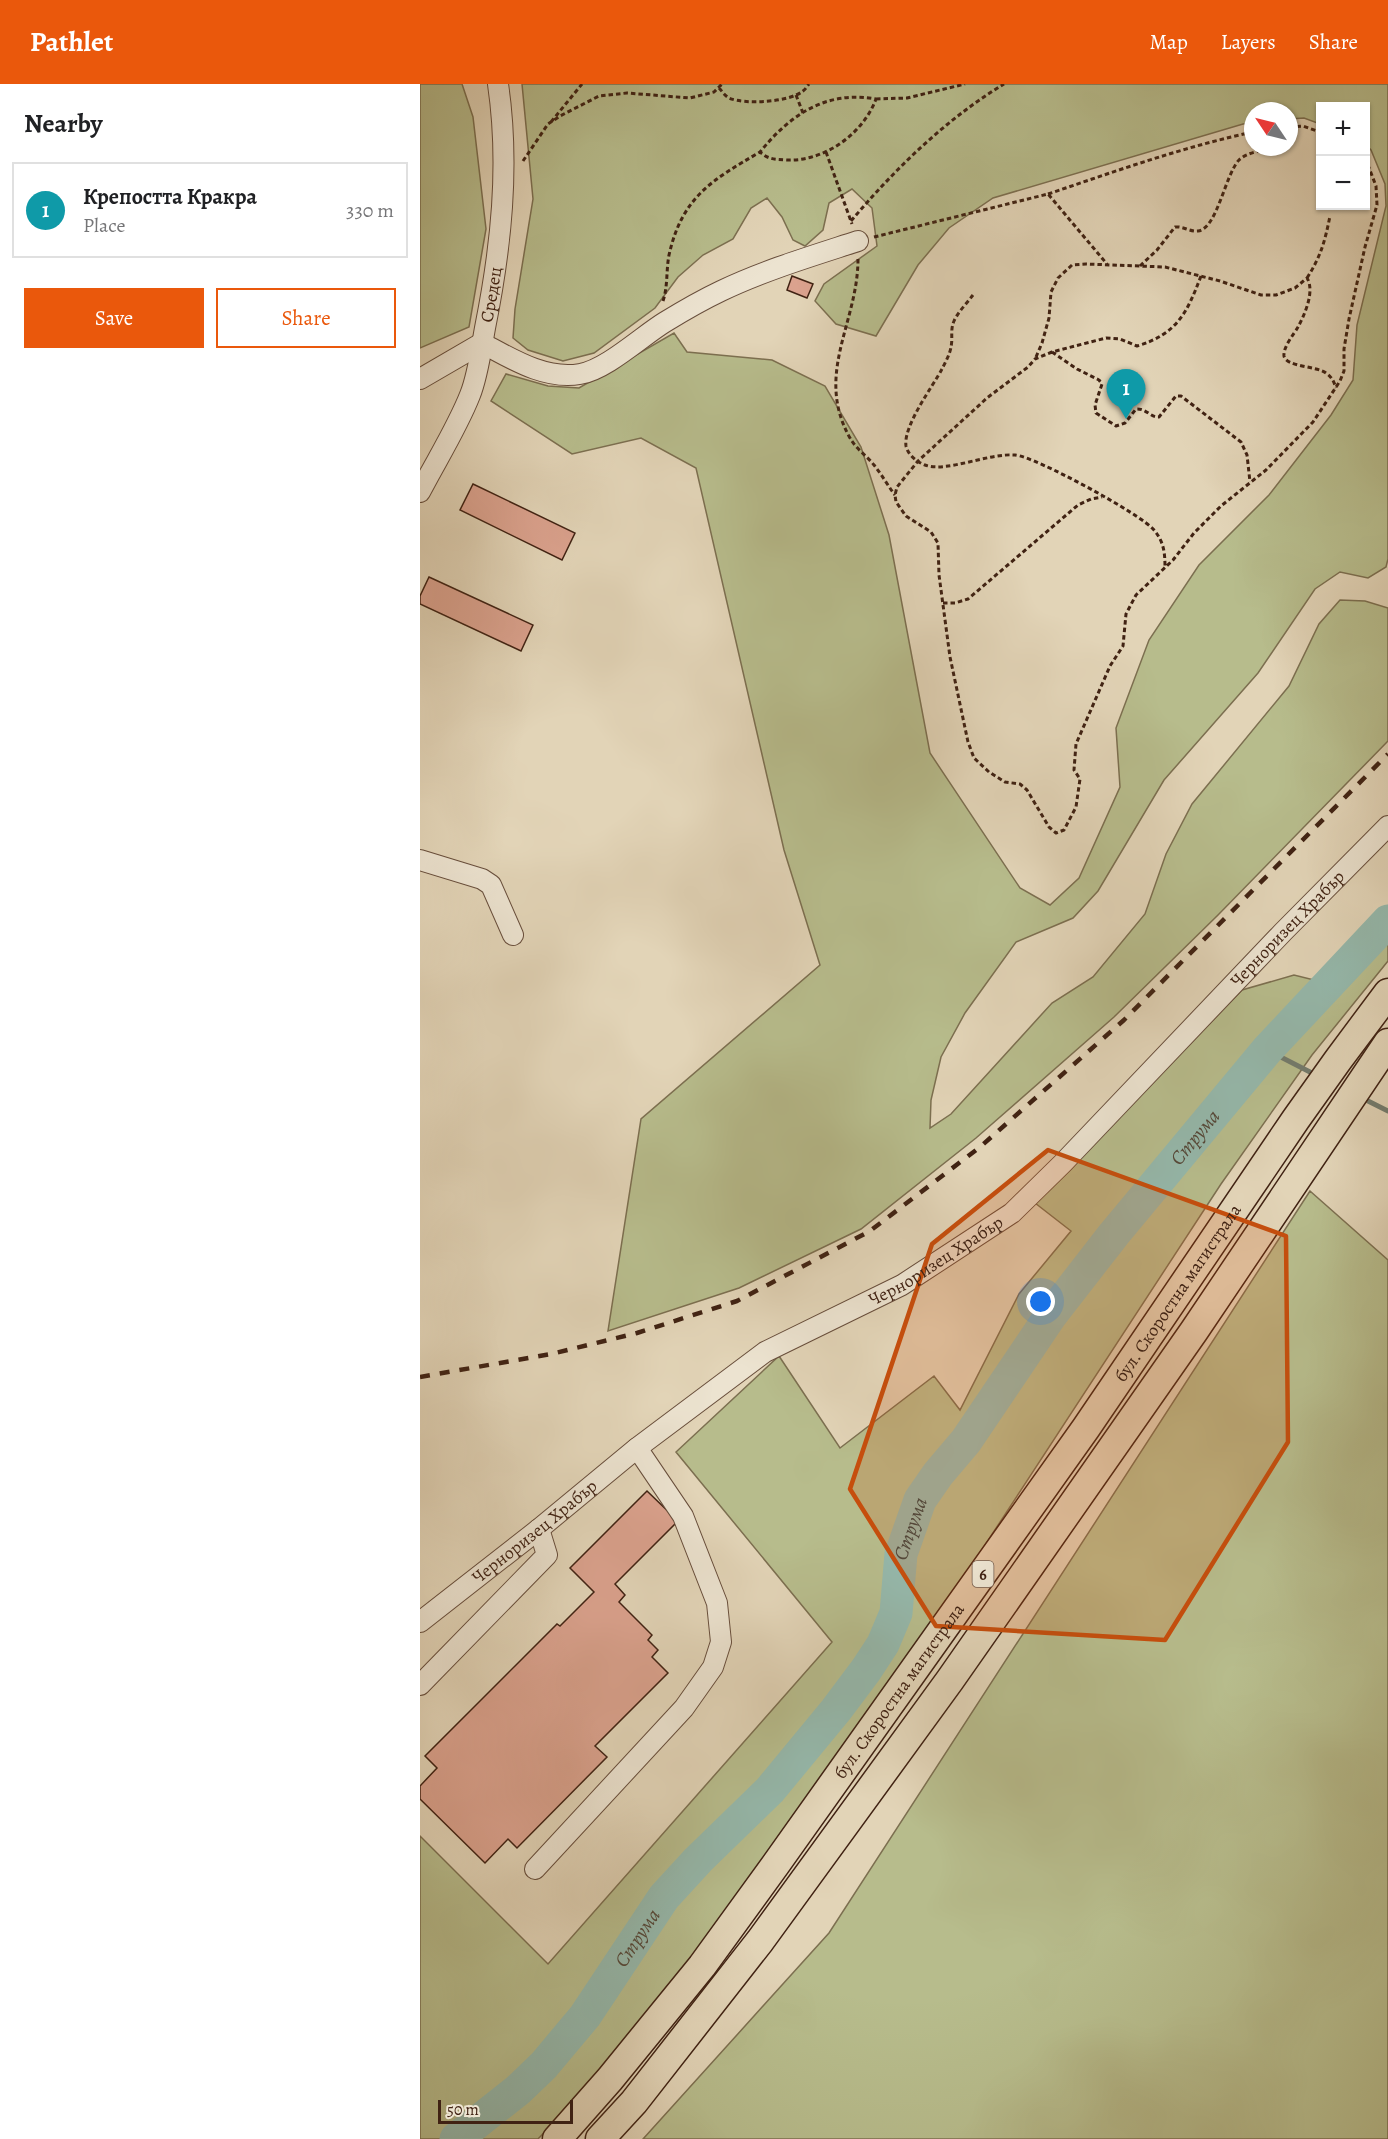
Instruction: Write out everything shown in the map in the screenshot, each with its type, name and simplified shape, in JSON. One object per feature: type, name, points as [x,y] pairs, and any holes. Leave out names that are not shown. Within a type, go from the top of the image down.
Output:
[{"type":"highway","name":"бул. Скоростна магистрала","points":[[557,2139],[610,2079],[702,1966],[776,1864],[1086,1428],[1332,1068],[1388,993]]},
{"type":"highway","name":"бул. Скоростна магистрала","points":[[600,2139],[634,2102],[760,1941],[956,1670],[1194,1331],[1388,1043]]},
{"type":"highway","points":[[1283,1198],[1368,1086],[1379,1078],[1388,1077]]},
{"type":"street","name":"Средец","points":[[420,492],[471,394],[483,343],[495,275],[504,194],[503,121],[498,84]]},
{"type":"street","points":[[420,379],[483,343],[528,367],[560,375],[582,374],[600,367],[665,322],[722,291],[770,270],[858,241]]},
{"type":"street","name":"Черноризец Храбър","points":[[420,1623],[637,1448],[765,1352],[902,1285],[1012,1213],[1388,826]]},
{"type":"street","points":[[420,860],[482,879],[491,885],[513,935]]},
{"type":"street","points":[[535,1869],[684,1708],[713,1667],[721,1642],[717,1603],[683,1516],[637,1448]]},
{"type":"street","points":[[420,1685],[547,1555],[539,1529]]},
{"type":"path","points":[[504,194],[535,142],[582,84]]},
{"type":"path","points":[[548,124],[599,96],[627,93],[690,98],[714,92],[721,86],[726,97],[739,101],[788,98],[803,92],[809,84]]},
{"type":"path","points":[[660,310],[666,292],[669,257],[678,224],[696,196],[730,169],[760,152],[773,135],[790,121],[812,107],[835,99],[858,96],[876,99],[907,98],[965,84]]},
{"type":"path","points":[[851,221],[887,178],[936,134],[983,97],[1005,84]]},
{"type":"path","points":[[796,95],[803,112]]},
{"type":"path","points":[[760,152],[768,159],[796,160],[826,152],[855,131],[871,111],[876,99]]},
{"type":"path","points":[[1298,126],[1316,131]]},
{"type":"path","points":[[858,241],[1048,194],[1130,166],[1244,134]]},
{"type":"path","points":[[826,152],[858,241],[858,267],[838,357],[836,403],[851,441],[874,465],[895,495]]},
{"type":"path","points":[[1140,266],[1157,250],[1175,227],[1181,226],[1197,231],[1206,228],[1219,206],[1226,182],[1240,158],[1245,156]]},
{"type":"path","points":[[1330,216],[1320,258],[1307,278],[1295,288],[1276,295],[1261,295],[1165,267],[1072,265],[1058,278],[1051,292],[1049,318],[1035,359],[987,398],[918,461],[897,487],[896,502],[906,516],[931,532],[938,543],[950,657],[968,742],[974,758],[989,772],[1005,782],[1020,784],[1027,790],[1049,827],[1056,833],[1065,830],[1076,807],[1080,778],[1074,770],[1076,744],[1110,666],[1124,646],[1126,614],[1136,595],[1165,568],[1194,533],[1221,506],[1266,470],[1313,422],[1337,389],[1344,371],[1344,349],[1349,319],[1377,205],[1376,186],[1370,172]]},
{"type":"path","points":[[1048,194],[1107,264]]},
{"type":"path","points":[[1035,359],[1052,352],[1106,338],[1120,339],[1137,346],[1149,342],[1176,326],[1201,276]]},
{"type":"path","points":[[1307,278],[1311,284],[1310,294],[1299,325],[1284,355],[1287,361],[1293,364],[1316,368],[1326,373],[1337,389]]},
{"type":"path","points":[[973,295],[954,319],[950,333],[951,347],[909,431],[906,446],[912,457],[931,466],[950,465],[998,454],[1018,454],[1104,496],[1152,527],[1165,550],[1165,568]]},
{"type":"path","points":[[1052,352],[1077,369],[1100,380],[1102,384],[1095,405],[1096,413],[1116,426],[1125,423],[1136,409],[1141,408],[1156,418],[1159,417],[1176,396],[1181,396],[1241,442],[1247,455],[1250,483]]},
{"type":"path","points":[[943,603],[955,603],[968,599],[1078,505],[1104,496]]},
{"type":"highlighted area","points":[[1048,1150],[1286,1236],[1288,1442],[1165,1640],[936,1626],[850,1489],[932,1244]]},
{"type":"green space","points":[[420,84],[462,84],[473,117],[486,229],[469,327],[420,348]]},
{"type":"green space","points":[[522,84],[1388,84],[1388,559],[1386,567],[1368,578],[1340,572],[1315,589],[1258,673],[1164,780],[1098,891],[1073,918],[1016,942],[965,1013],[941,1057],[931,1100],[930,1128],[951,1114],[1052,1003],[1093,977],[1145,914],[1166,854],[1192,804],[1289,686],[1319,624],[1340,600],[1365,601],[1388,608],[1388,741],[1218,915],[1114,1017],[976,1138],[861,1229],[739,1288],[608,1331],[641,1119],[820,965],[784,850],[696,468],[641,438],[572,454],[491,401],[506,374],[548,386],[579,388],[674,333],[687,352],[772,360],[825,386],[861,447],[889,535],[930,753],[1020,888],[1050,905],[1079,878],[1120,787],[1116,728],[1149,640],[1199,565],[1269,495],[1331,415],[1353,380],[1357,325],[1386,206],[1385,184],[1370,149],[1370,102],[1316,102],[1316,122],[1298,118],[1298,102],[1244,102],[1244,124],[993,198],[949,228],[918,265],[876,336],[836,324],[815,301],[824,284],[877,246],[872,208],[852,189],[829,203],[823,230],[805,246],[793,240],[782,217],[767,198],[751,208],[733,239],[703,255],[678,277],[655,308],[594,353],[563,361],[528,350],[513,338],[515,309],[533,199]]},
{"type":"green space","points":[[1388,939],[1388,961],[1312,1055],[1221,1184],[970,1568],[714,1929],[605,2068],[538,2139],[420,2139],[420,1836],[548,1964],[832,1642],[676,1452],[779,1356],[840,1448],[934,1376],[960,1410],[1019,1294],[1071,1231],[1035,1203],[1242,990],[1294,975],[1342,987]]},
{"type":"green space","points":[[1310,1191],[1388,1260],[1388,2139],[643,2139],[829,1933]]},
{"type":"building","points":[[792,276],[813,284],[807,298],[787,290]]},
{"type":"building","points":[[473,484],[575,533],[562,560],[460,510]]},
{"type":"building","points":[[429,577],[533,625],[521,651],[420,604],[420,596]]},
{"type":"building","points":[[647,1491],[678,1521],[615,1584],[625,1595],[619,1602],[652,1635],[648,1640],[658,1650],[652,1657],[668,1673],[595,1746],[607,1757],[517,1848],[508,1839],[485,1863],[420,1799],[420,1786],[437,1768],[425,1756],[557,1624],[560,1626],[594,1592],[570,1568]]},
{"type":"waterway","name":"Струма","points":[[456,2139],[518,2090],[544,2065],[585,2016],[664,1897],[698,1860],[770,1790],[836,1710],[883,1644],[896,1613],[901,1554],[920,1500],[938,1474],[966,1441],[1051,1315],[1114,1234],[1267,1050],[1388,921]]},
{"type":"waterway","points":[[1267,1050],[1310,1072]]},
{"type":"waterway","points":[[1368,1101],[1388,1111]]},
{"type":"railway","points":[[420,1377],[551,1354],[637,1333],[737,1301],[870,1231],[980,1147],[1124,1020],[1388,754]]},
{"type":"place","name":"Крепостта Кракра","points":[[1126,419]]}]
